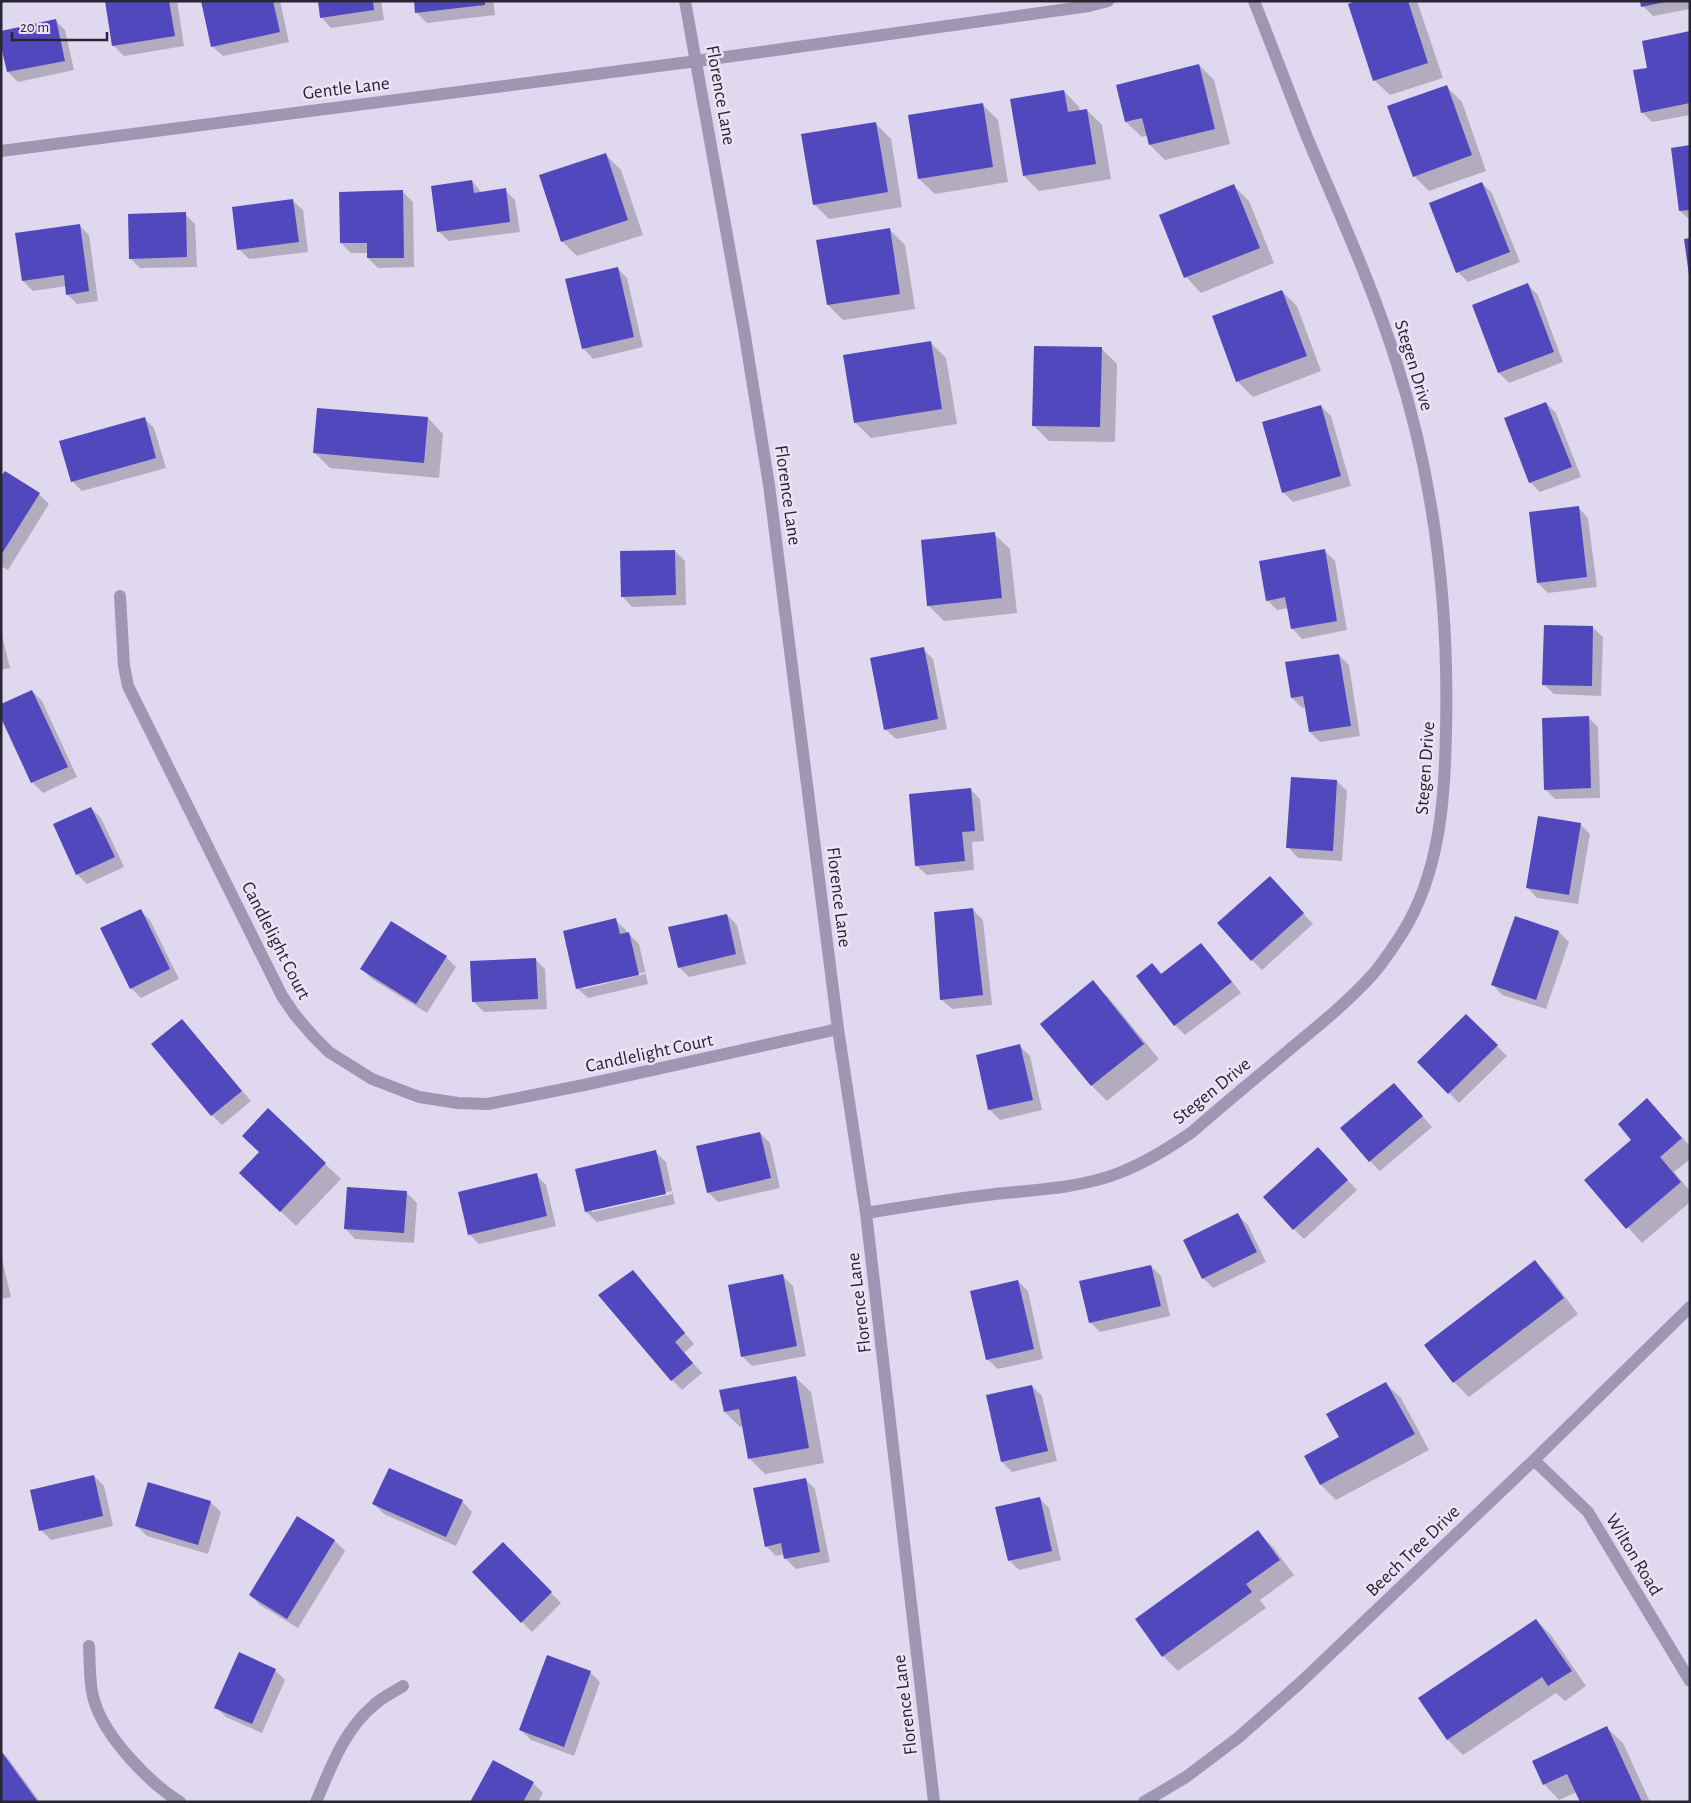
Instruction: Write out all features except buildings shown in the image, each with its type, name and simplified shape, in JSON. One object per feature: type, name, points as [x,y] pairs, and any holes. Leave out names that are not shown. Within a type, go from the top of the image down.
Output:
[{"type":"street","name":"Florence Lane","points":[[685,1],[746,339],[769,486],[838,1029],[866,1213],[934,1802]]},
{"type":"street","name":"Gentle Lane","points":[[1,151],[697,61],[1089,6],[1108,1]]},
{"type":"street","name":"Stegen Drive","points":[[866,1213],[1086,1182],[1118,1173],[1144,1162],[1169,1148],[1192,1132],[1332,1014],[1375,972],[1404,930],[1424,888],[1436,844],[1445,780],[1445,628],[1432,513],[1415,428],[1397,363],[1372,290],[1254,1]]},
{"type":"street","name":"Candlelight Court","points":[[120,596],[124,666],[128,686],[282,996],[295,1015],[329,1052],[372,1079],[419,1097],[458,1104],[488,1104],[584,1085],[838,1029]]},
{"type":"street","name":"Beech Tree Drive","points":[[1144,1802],[1186,1777],[1239,1737],[1300,1683],[1534,1460],[1690,1307]]},
{"type":"street","name":"Wilton Road","points":[[1534,1460],[1588,1512],[1690,1681]]},
{"type":"street","points":[[89,1646],[93,1699],[103,1722],[116,1742],[145,1773],[180,1802]]},
{"type":"street","points":[[316,1802],[340,1747],[359,1719],[374,1704],[404,1686]]}]
